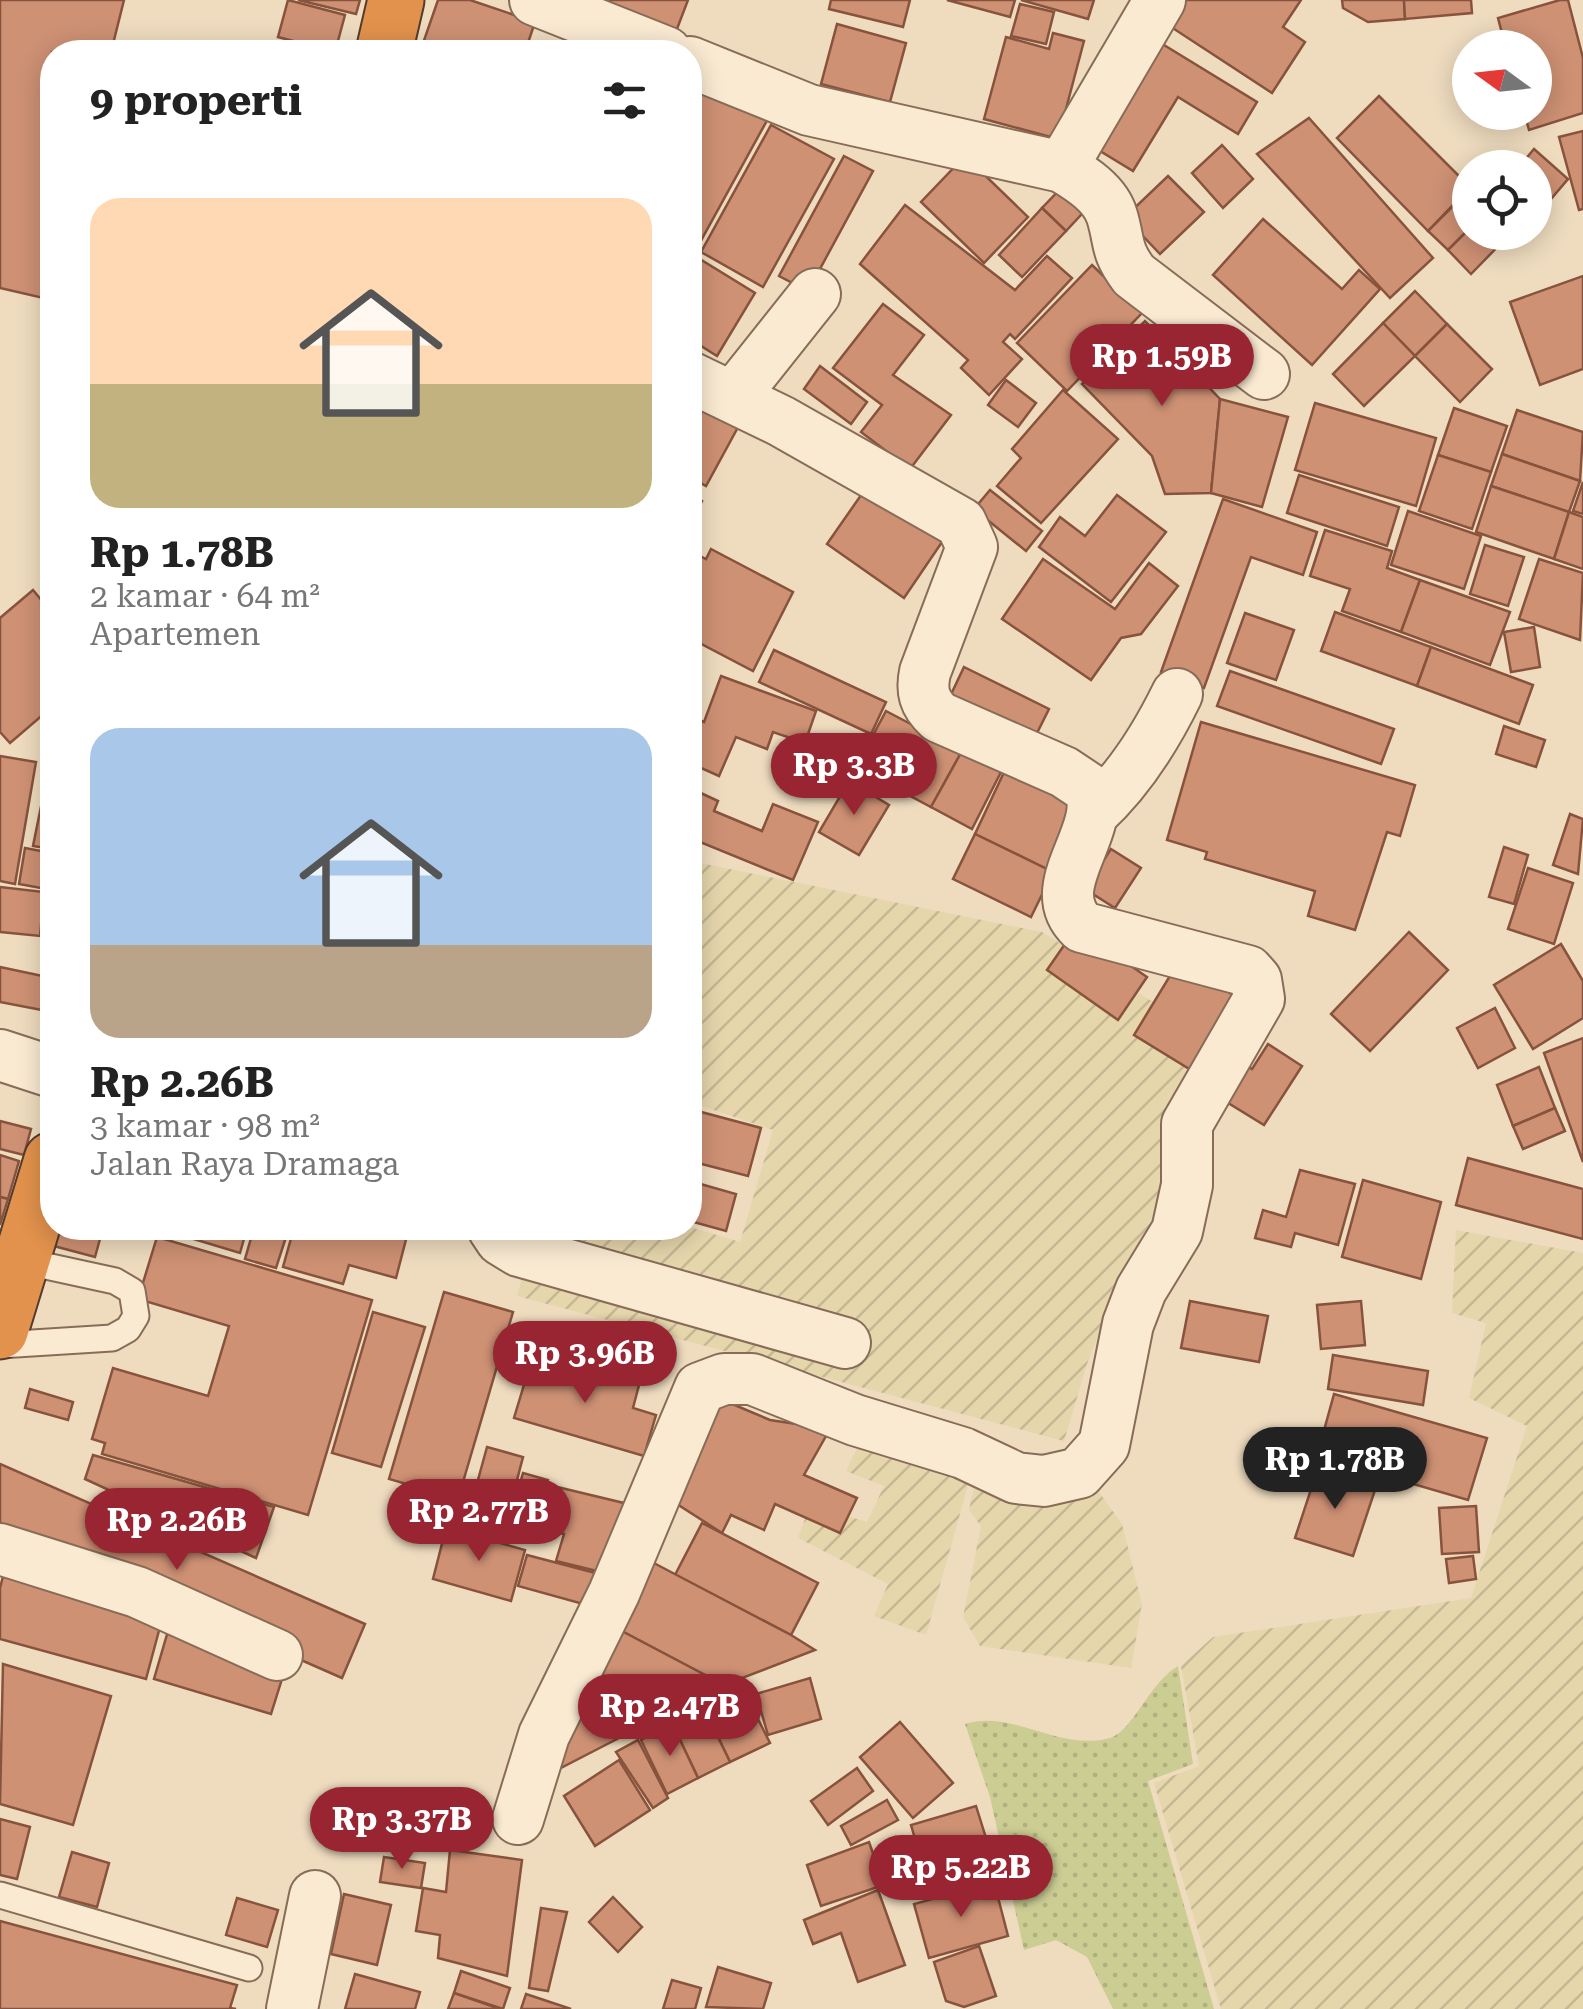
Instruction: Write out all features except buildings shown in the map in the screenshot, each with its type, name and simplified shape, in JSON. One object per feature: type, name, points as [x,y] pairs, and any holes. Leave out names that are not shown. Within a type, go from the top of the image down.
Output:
[{"type":"highway","points":[[387,40],[396,0]]},
{"type":"highway","points":[[0,1331],[40,1200]]},
{"type":"street","points":[[535,0],[636,40]]},
{"type":"street","points":[[1062,166],[1160,0]]},
{"type":"street","points":[[702,67],[809,110],[1062,166],[1090,184],[1112,215],[1118,255],[1134,275],[1264,374]]},
{"type":"street","points":[[518,1819],[544,1735],[614,1594],[700,1388],[724,1378],[752,1379],[856,1420],[964,1453],[1016,1478],[1061,1480],[1095,1460],[1112,1421],[1128,1324],[1184,1211],[1187,1124],[1258,999],[1259,989],[1248,971],[1095,933],[1072,918],[1067,895],[1092,813],[1091,790],[939,716],[924,696],[926,672],[968,564],[972,546],[968,531],[952,516],[712,387],[815,294]]},
{"type":"street","points":[[1092,813],[1112,796],[1159,730],[1177,694]]},
{"type":"street","points":[[0,1055],[40,1068]]},
{"type":"street","points":[[500,1240],[519,1251],[845,1343]]},
{"type":"street","points":[[0,1549],[137,1592],[277,1655]]},
{"type":"street","points":[[292,2009],[315,1896]]},
{"type":"lane","points":[[0,1345],[112,1338],[128,1329],[136,1316],[132,1291],[116,1281],[22,1260]]},
{"type":"lane","points":[[0,1895],[249,1968]]},
{"type":"shaded area","points":[[702,863],[1042,932],[1226,1048],[1176,1207],[1135,1248],[1088,1361],[1064,1441],[517,1296],[533,1240],[702,1240],[702,1231],[740,1242],[773,1130],[702,1106]]},
{"type":"shaded area","points":[[1456,1230],[1583,1253],[1583,2009],[1221,2009],[1154,1783],[1199,1766],[1181,1666],[1213,1637],[1471,1598],[1527,1426],[1469,1398],[1486,1323],[1452,1313]]},
{"type":"shaded area","points":[[867,1428],[976,1457],[926,1635],[874,1616],[888,1584],[798,1538],[810,1505],[867,1522],[884,1486],[846,1471]]},
{"type":"shaded area","points":[[1008,1449],[1081,1467],[1122,1524],[1142,1604],[1131,1668],[980,1646],[963,1617],[981,1526],[969,1510],[975,1482]]},
{"type":"green space","points":[[1178,1666],[1193,1764],[1148,1781],[1214,2009],[1113,2009],[1087,1957],[1056,1940],[1024,1950],[990,1797],[965,1724],[1000,1722],[1073,1740],[1110,1738],[1126,1726],[1158,1683]]}]
